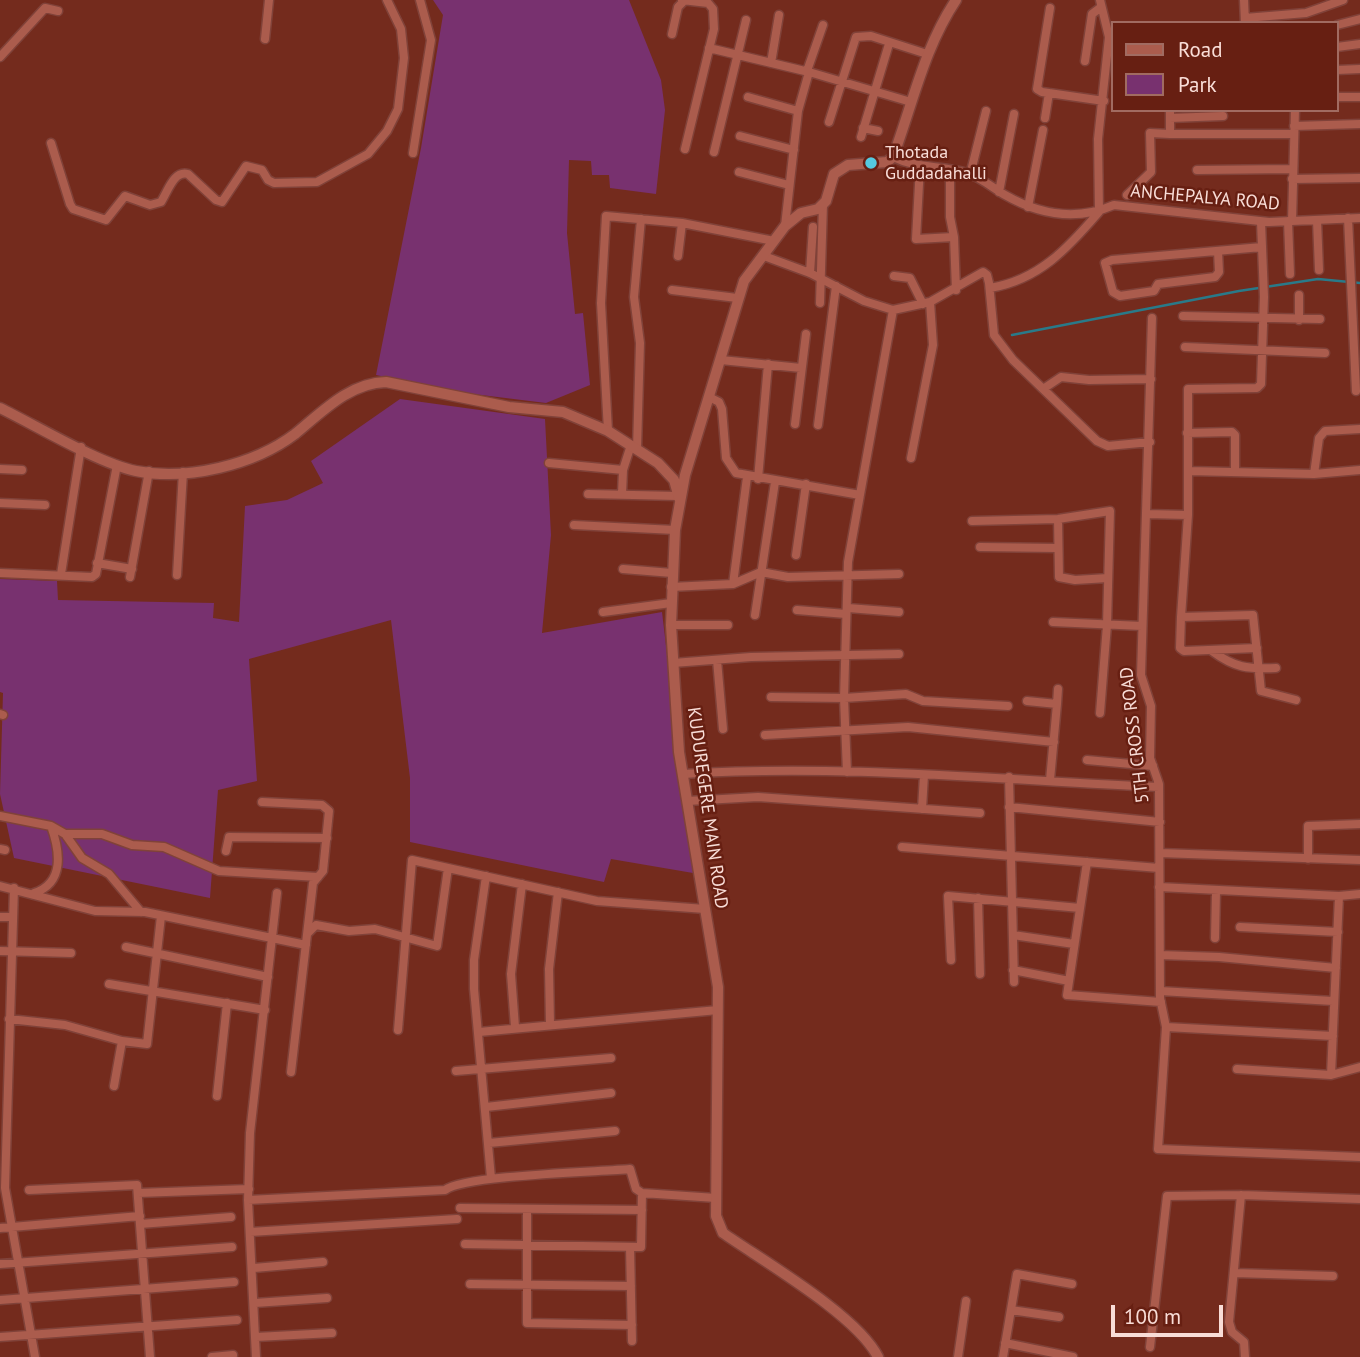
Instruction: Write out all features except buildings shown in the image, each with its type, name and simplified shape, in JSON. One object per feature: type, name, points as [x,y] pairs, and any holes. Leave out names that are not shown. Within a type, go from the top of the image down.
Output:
[{"type":"street","points":[[265,39],[269,0]]},
{"type":"street","points":[[51,143],[73,209],[106,220],[125,196],[150,205],[161,202],[177,174],[182,172],[222,202],[246,166],[262,170],[268,180],[274,183],[317,182],[377,146],[398,109],[404,58],[401,29],[387,0]]},
{"type":"street","points":[[413,153],[431,40],[420,0]]},
{"type":"street","points":[[672,34],[678,6],[684,0],[708,3],[713,9],[714,29],[685,149]]},
{"type":"street","points":[[820,303],[823,281],[823,204],[834,174],[848,165],[887,162],[893,157],[937,29],[956,0]]},
{"type":"street","points":[[1244,0],[1245,20],[1306,13],[1343,0]]},
{"type":"street","points":[[990,288],[1013,285],[1037,272],[1067,249],[1099,212],[1098,139],[1110,37],[1108,22],[1100,4],[1092,14],[1084,61]]},
{"type":"street","points":[[0,57],[45,8],[58,11]]},
{"type":"street","points":[[1050,8],[1037,85],[1040,91],[1104,101]]},
{"type":"street","points":[[771,62],[779,15]]},
{"type":"street","points":[[1339,24],[1360,19]]},
{"type":"street","points":[[714,152],[746,20]]},
{"type":"street","points":[[785,226],[798,111],[823,25]]},
{"type":"street","points":[[830,122],[856,37],[871,36],[889,44],[927,54]]},
{"type":"street","points":[[878,131],[862,132],[889,44]]},
{"type":"street","points":[[1339,47],[1360,44]]},
{"type":"street","points":[[709,48],[808,71],[911,102]]},
{"type":"street","points":[[1339,71],[1360,68]]},
{"type":"street","points":[[1045,118],[1049,93]]},
{"type":"street","points":[[748,97],[798,111]]},
{"type":"street","points":[[1339,97],[1360,97]]},
{"type":"street","points":[[971,174],[986,111]]},
{"type":"street","points":[[1290,274],[1295,112]]},
{"type":"street","points":[[999,192],[1014,114]]},
{"type":"street","points":[[1170,134],[1170,114],[1223,116]]},
{"type":"street","points":[[1127,195],[1151,172],[1150,134],[1293,130],[1360,124]]},
{"type":"street","points":[[1028,207],[1043,130]]},
{"type":"street","points":[[740,136],[794,150]]},
{"type":"street","name":"ANCHEPALYA ROAD","points":[[893,157],[908,165],[971,174],[1028,207],[1073,215],[1099,212],[1114,205],[1261,222],[1360,218]]},
{"type":"street","points":[[920,166],[916,239],[954,237]]},
{"type":"street","points":[[1197,170],[1292,169]]},
{"type":"street","points":[[950,170],[950,217],[954,237],[956,290]]},
{"type":"street","points":[[739,172],[789,185]]},
{"type":"street","points":[[1292,179],[1360,178]]},
{"type":"street","name":"KUDUREGERE MAIN ROAD","points":[[823,204],[818,209],[801,213],[785,226],[744,281],[737,298],[679,499],[671,587],[671,625],[683,774],[718,987],[716,1216],[723,1233],[844,1318],[872,1346],[878,1357]]},
{"type":"street","points":[[608,431],[601,303],[606,216],[682,223],[774,241]]},
{"type":"street","points":[[1348,218],[1356,391]]},
{"type":"street","points":[[622,494],[623,470],[634,447],[640,343],[634,296],[641,219]]},
{"type":"street","points":[[1317,220],[1319,270]]},
{"type":"street","points":[[1257,648],[1187,652],[1180,648],[1188,514],[1188,389],[1257,388],[1261,384],[1264,297],[1261,222]]},
{"type":"street","points":[[678,257],[682,223]]},
{"type":"street","points":[[810,273],[813,227]]},
{"type":"street","points":[[1218,251],[1219,272],[1215,277],[1158,284],[1154,291],[1120,296],[1114,292],[1105,263],[1107,260],[1262,247]]},
{"type":"street","points":[[764,256],[810,273],[864,301],[893,310],[927,303],[956,290],[982,272],[987,275],[990,288],[994,335],[1013,360],[1097,441],[1108,446],[1150,442]]},
{"type":"street","points":[[894,276],[910,278],[927,303],[933,345],[911,458]]},
{"type":"street","points":[[818,425],[836,286]]},
{"type":"street","points":[[672,290],[737,298]]},
{"type":"street","points":[[1298,295],[1299,320]]},
{"type":"street","points":[[846,772],[844,698],[847,577],[893,310]]},
{"type":"street","points":[[1183,316],[1320,320]]},
{"type":"street","name":"5TH CROSS ROAD","points":[[1152,318],[1141,675],[1151,706],[1153,766],[1160,787],[1160,991],[1166,1027],[1158,1149],[1360,1157]]},
{"type":"street","points":[[795,424],[806,334]]},
{"type":"street","points":[[1185,348],[1325,354]]},
{"type":"street","points":[[721,360],[801,368]]},
{"type":"street","points":[[758,479],[768,364]]},
{"type":"street","points":[[1043,389],[1061,377],[1090,380],[1151,379]]},
{"type":"street","points":[[0,408],[117,465],[149,471],[183,472],[239,462],[285,441],[349,391],[368,382],[386,382],[509,407],[563,412],[608,431],[659,463],[674,480],[679,499],[588,494]]},
{"type":"street","points":[[709,397],[719,402],[722,409],[726,458],[736,473],[860,495]]},
{"type":"street","points":[[1314,474],[1319,438],[1325,430],[1360,429]]},
{"type":"street","points":[[1187,433],[1232,432],[1235,435],[1235,472]]},
{"type":"street","points":[[61,574],[81,447]]},
{"type":"street","points":[[549,463],[623,470]]},
{"type":"street","points":[[0,573],[92,577],[96,574],[117,465]]},
{"type":"street","points":[[0,469],[22,470]]},
{"type":"street","points":[[1189,471],[1314,474],[1360,470]]},
{"type":"street","points":[[97,563],[132,573],[149,471]]},
{"type":"street","points":[[177,576],[183,472]]},
{"type":"street","points":[[733,584],[747,477]]},
{"type":"street","points":[[755,615],[775,482]]},
{"type":"street","points":[[796,555],[806,484]]},
{"type":"street","points":[[0,503],[45,505]]},
{"type":"street","points":[[972,520],[1058,519],[1110,511],[1107,625],[1100,713]]},
{"type":"street","points":[[1147,514],[1188,514]]},
{"type":"street","points":[[1058,519],[1059,577],[1075,580],[1108,578]]},
{"type":"street","points":[[574,525],[675,530]]},
{"type":"street","points":[[980,547],[1057,548]]},
{"type":"street","points":[[622,569],[672,573]]},
{"type":"street","points":[[671,587],[733,584],[752,579],[761,572],[788,577],[899,574]]},
{"type":"street","points":[[603,612],[671,603]]},
{"type":"street","points":[[797,610],[899,612]]},
{"type":"street","points":[[1181,617],[1253,615],[1259,681],[1264,694],[1296,700]]},
{"type":"street","points":[[1053,622],[1142,626]]},
{"type":"street","points":[[671,625],[728,625]]},
{"type":"street","points":[[1212,650],[1230,664],[1259,669],[1276,668]]},
{"type":"street","points":[[673,663],[899,654]]},
{"type":"street","points":[[717,660],[723,729]]},
{"type":"street","points":[[1050,780],[1058,689]]},
{"type":"street","points":[[771,698],[844,698],[906,694],[923,701],[1007,706]]},
{"type":"street","points":[[1027,701],[1057,704]]},
{"type":"street","points":[[765,735],[908,727],[1054,742]]},
{"type":"street","points":[[1087,760],[1153,766]]},
{"type":"street","points":[[683,774],[748,770],[846,772],[1009,777],[1160,787]]},
{"type":"street","points":[[922,809],[924,775]]},
{"type":"street","points":[[1009,777],[1014,982]]},
{"type":"street","points":[[687,801],[758,797],[980,813]]},
{"type":"street","points":[[262,802],[326,806],[329,811],[323,871],[313,883],[291,1072]]},
{"type":"street","points":[[1009,807],[1160,822]]},
{"type":"street","points":[[0,816],[51,826],[65,834],[82,858],[109,874],[141,912]]},
{"type":"street","points":[[1308,859],[1308,826],[1360,824]]},
{"type":"street","points":[[34,893],[47,887],[57,871],[58,850],[51,826]]},
{"type":"street","points":[[65,834],[102,834],[138,846],[164,847],[219,871],[318,877]]},
{"type":"street","points":[[226,852],[229,837],[327,838]]},
{"type":"street","points":[[902,847],[1159,867]]},
{"type":"street","points":[[1160,853],[1360,860]]},
{"type":"street","points":[[398,1030],[411,860],[597,901],[705,909]]},
{"type":"street","points":[[1087,862],[1066,995],[1161,1002]]},
{"type":"street","points":[[308,933],[316,925],[349,931],[375,929],[437,946],[448,868]]},
{"type":"street","points":[[486,876],[474,960],[491,1178]]},
{"type":"street","points":[[515,1027],[511,974],[522,884]]},
{"type":"street","points":[[0,886],[95,911],[141,912],[306,945]]},
{"type":"street","points":[[1159,887],[1216,892],[1339,896],[1360,894]]},
{"type":"street","points":[[14,888],[6,1020],[5,1188],[35,1357]]},
{"type":"street","points":[[550,1024],[549,969],[558,892]]},
{"type":"street","points":[[1215,938],[1216,892]]},
{"type":"street","points":[[256,1357],[254,1268],[248,1200],[250,1133],[277,893]]},
{"type":"street","points":[[951,960],[948,896],[1080,908]]},
{"type":"street","points":[[1331,1075],[1339,896]]},
{"type":"street","points":[[978,898],[980,974]]},
{"type":"street","points":[[0,916],[13,917]]},
{"type":"street","points":[[6,1020],[65,1025],[122,1041],[147,1044],[161,916]]},
{"type":"street","points":[[1240,927],[1338,932]]},
{"type":"street","points":[[1013,934],[1074,944]]},
{"type":"street","points":[[126,947],[268,976]]},
{"type":"street","points":[[0,951],[71,953]]},
{"type":"street","points":[[1160,955],[1219,957],[1336,968]]},
{"type":"street","points":[[1013,970],[1069,981]]},
{"type":"street","points":[[109,984],[265,1010]]},
{"type":"street","points":[[1160,991],[1333,1001]]},
{"type":"street","points":[[217,1096],[227,1003]]},
{"type":"street","points":[[479,1032],[718,1010]]},
{"type":"street","points":[[1166,1027],[1332,1036]]},
{"type":"street","points":[[114,1086],[122,1041]]},
{"type":"street","points":[[456,1071],[611,1058]]},
{"type":"street","points":[[1237,1069],[1331,1075],[1360,1067]]},
{"type":"street","points":[[486,1107],[611,1093]]},
{"type":"street","points":[[489,1143],[615,1131]]},
{"type":"street","points":[[248,1200],[445,1190],[453,1184],[491,1178],[630,1169],[636,1189],[642,1193],[716,1198]]},
{"type":"street","points":[[29,1190],[137,1185],[150,1357]]},
{"type":"street","points":[[138,1193],[249,1189]]},
{"type":"street","points":[[465,1244],[641,1247],[642,1193]]},
{"type":"street","points":[[1241,1195],[1229,1322],[1232,1332],[1244,1342],[1245,1357]]},
{"type":"street","points":[[1150,1347],[1167,1196],[1241,1195],[1360,1199]]},
{"type":"street","points":[[460,1208],[642,1210]]},
{"type":"street","points":[[527,1210],[527,1323],[632,1325]]},
{"type":"street","points":[[0,1228],[231,1217]]},
{"type":"street","points":[[250,1232],[457,1219]]},
{"type":"street","points":[[0,1264],[232,1247]]},
{"type":"street","points":[[630,1247],[632,1341]]},
{"type":"street","points":[[254,1268],[323,1262]]},
{"type":"street","points":[[1003,1357],[1017,1273],[1072,1284]]},
{"type":"street","points":[[1235,1273],[1333,1276]]},
{"type":"street","points":[[0,1300],[234,1282]]},
{"type":"street","points":[[470,1284],[631,1286]]},
{"type":"street","points":[[255,1303],[327,1298]]},
{"type":"street","points":[[958,1357],[966,1301]]},
{"type":"street","points":[[1011,1310],[1059,1317]]},
{"type":"street","points":[[0,1337],[237,1320]]},
{"type":"street","points":[[256,1337],[332,1333]]},
{"type":"street","points":[[1005,1343],[1073,1357]]},
{"type":"street","points":[[212,1357],[233,1355]]},
{"type":"green space","points":[[433,0],[629,0],[661,80],[665,110],[656,194],[610,188],[609,175],[592,175],[591,161],[569,160],[567,233],[575,314],[583,313],[590,385],[546,403],[457,392],[376,375],[421,148],[443,15]]},
{"type":"green space","points":[[400,399],[545,419],[551,535],[542,633],[662,612],[693,873],[611,859],[604,882],[410,842],[410,778],[391,620],[249,659],[257,781],[218,790],[210,898],[14,858],[0,794],[3,693],[0,692],[0,579],[57,581],[58,600],[214,603],[213,618],[239,622],[245,506],[287,500],[323,483],[311,461]]},
{"type":"waterway","points":[[1012,335],[1239,291],[1318,279],[1360,283]]},
{"type":"place","name":"Thotada Guddadahalli","points":[[871,163]]}]
